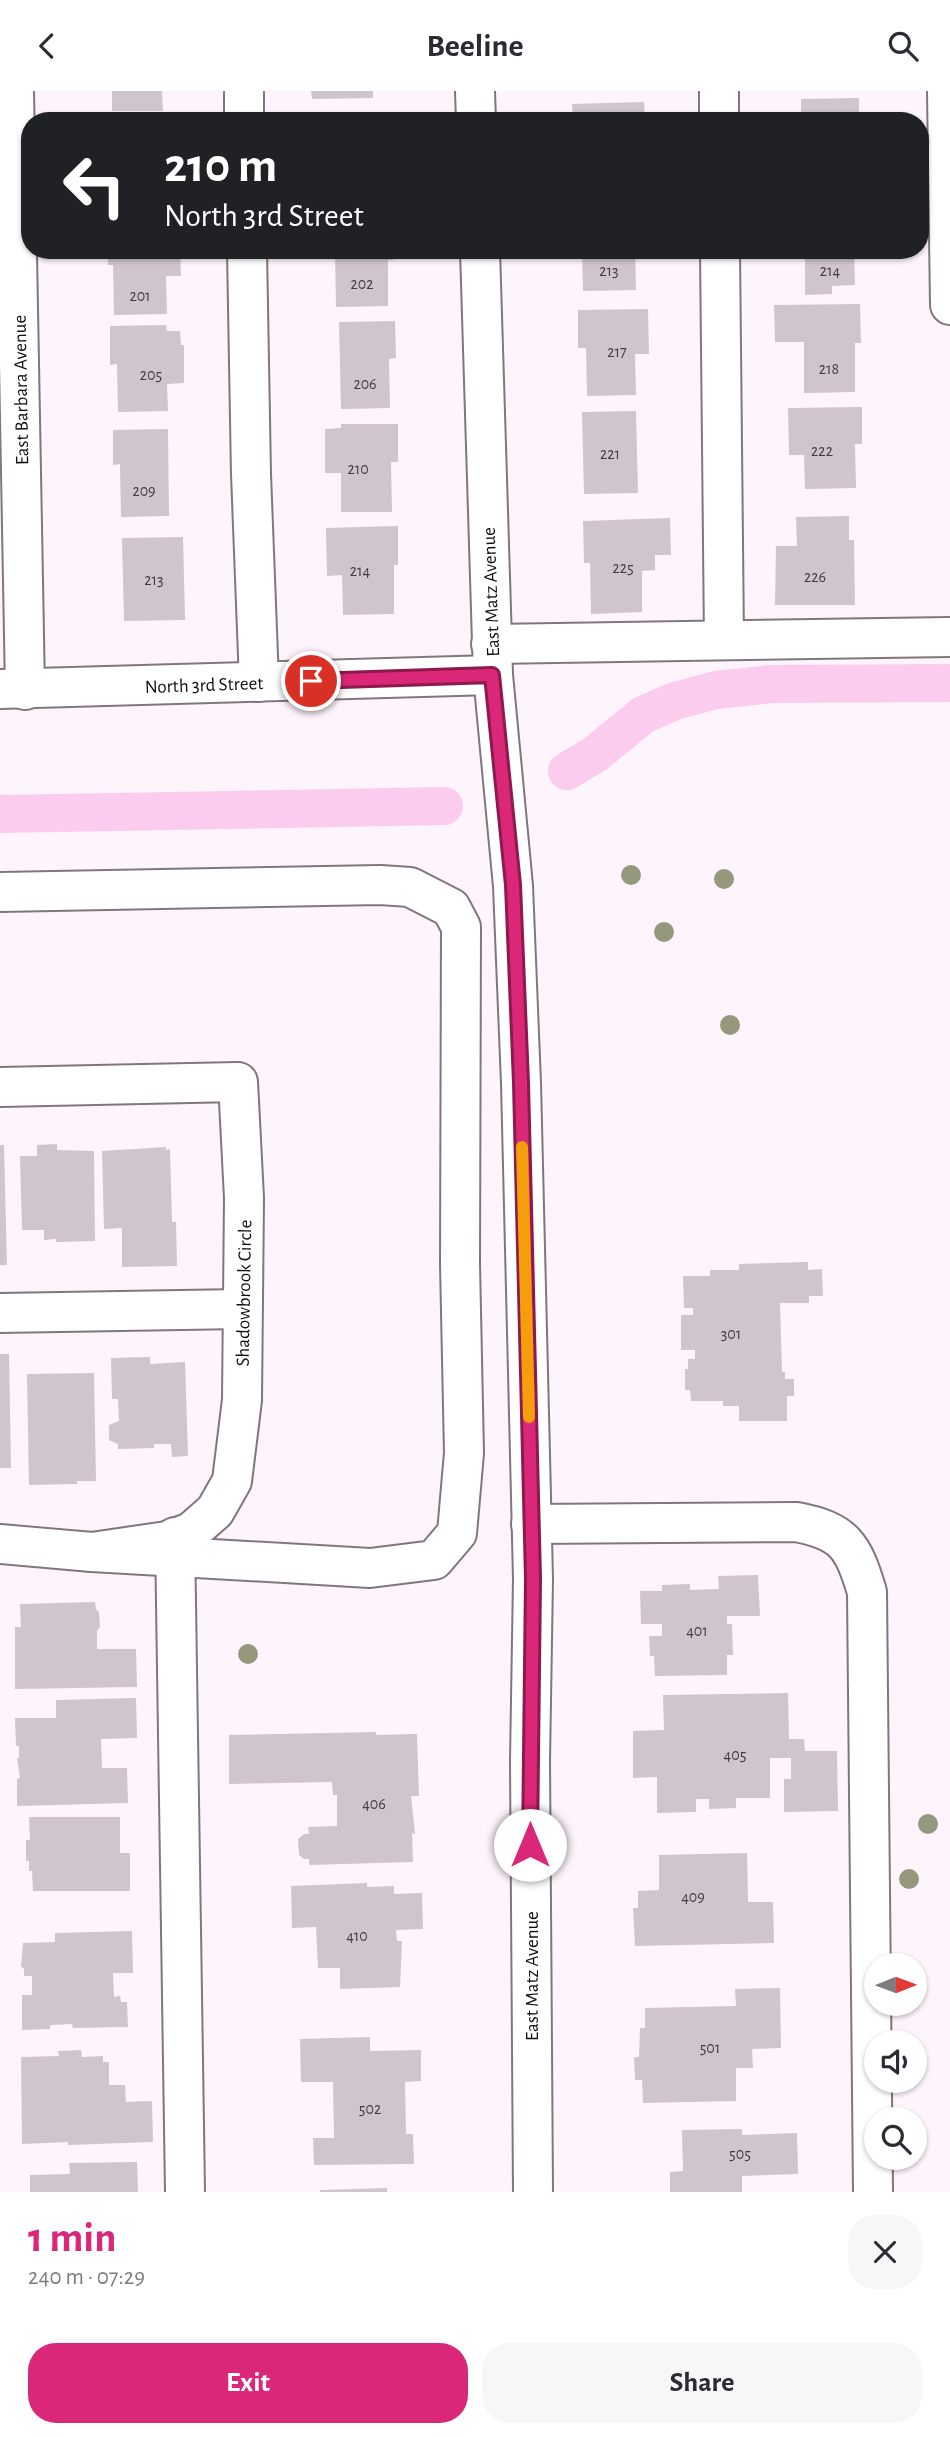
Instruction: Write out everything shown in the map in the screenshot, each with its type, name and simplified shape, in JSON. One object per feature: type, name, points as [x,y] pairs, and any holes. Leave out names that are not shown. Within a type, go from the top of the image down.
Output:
[{"type":"street","name":"East Barbara Avenue","points":[[13,690],[14,91]]},
{"type":"street","points":[[244,91],[244,112]]},
{"type":"street","points":[[475,91],[476,112]]},
{"type":"street","points":[[719,91],[719,112]]},
{"type":"street","points":[[947,91],[950,305]]},
{"type":"street","points":[[247,259],[251,474],[259,682]]},
{"type":"street","name":"East Matz Avenue","points":[[480,259],[492,659],[513,885],[521,1083],[531,1524],[533,2192]]},
{"type":"street","points":[[720,259],[724,640]]},
{"type":"street","name":"North 3rd Street","points":[[13,690],[259,682],[724,640],[950,637]]},
{"type":"street","points":[[0,892],[380,885],[410,887],[451,908],[461,927],[460,1264],[464,1453],[457,1532],[434,1560],[370,1569],[175,1548],[185,2192]]},
{"type":"street","name":"Shadowbrook Circle","points":[[0,1087],[239,1082],[244,1198],[242,1400],[232,1481],[215,1511],[175,1548],[141,1546],[92,1552],[0,1544]]},
{"type":"street","points":[[0,1313],[241,1310]]},
{"type":"street","points":[[531,1524],[796,1522],[819,1526],[844,1541],[858,1562],[867,1591],[873,2192]]},
{"type":"building","points":[[112,91],[162,91],[163,111],[112,111]]},
{"type":"building","points":[[311,91],[373,91],[373,98],[312,99]]},
{"type":"building","points":[[859,98],[859,112],[801,112],[801,99]]},
{"type":"building","points":[[644,102],[645,112],[572,112],[572,104]]},
{"type":"building","points":[[108,259],[180,259],[181,276],[166,276],[167,314],[114,315],[113,265],[108,265]]},
{"type":"building","points":[[335,259],[393,259],[388,260],[388,306],[336,307]]},
{"type":"building","points":[[582,259],[635,259],[636,290],[583,291]]},
{"type":"building","points":[[805,259],[854,259],[855,285],[832,286],[832,294],[805,295]]},
{"type":"building","points":[[860,304],[861,343],[855,343],[855,392],[804,393],[804,342],[775,342],[774,305]]},
{"type":"building","points":[[648,309],[649,354],[635,354],[636,395],[587,396],[586,348],[578,348],[578,310]]},
{"type":"building","points":[[395,321],[396,358],[389,359],[390,408],[341,409],[339,322]]},
{"type":"building","points":[[166,325],[167,331],[180,331],[181,345],[184,345],[184,383],[167,384],[168,411],[118,412],[117,364],[110,365],[110,326]]},
{"type":"building","points":[[862,407],[862,444],[855,444],[856,488],[805,489],[804,455],[789,455],[788,408]]},
{"type":"building","points":[[636,411],[638,493],[584,494],[582,412]]},
{"type":"building","points":[[341,424],[398,424],[398,462],[391,462],[392,512],[341,512],[341,473],[325,473],[325,429],[341,428]]},
{"type":"building","points":[[168,429],[169,516],[121,517],[120,464],[113,465],[113,430]]},
{"type":"building","points":[[849,516],[849,540],[854,540],[855,605],[775,605],[776,546],[797,546],[796,517]]},
{"type":"building","points":[[670,518],[671,555],[655,555],[655,570],[642,571],[642,612],[591,614],[590,563],[584,563],[583,521]]},
{"type":"building","points":[[398,526],[398,565],[394,565],[394,614],[343,615],[342,575],[327,576],[326,528]]},
{"type":"building","points":[[183,537],[185,620],[124,621],[122,538]]},
{"type":"building","points":[[57,1144],[57,1150],[94,1151],[95,1241],[56,1242],[56,1239],[44,1240],[44,1230],[22,1230],[20,1156],[37,1156],[37,1145]]},
{"type":"building","points":[[0,1145],[4,1145],[7,1265],[0,1265]]},
{"type":"building","points":[[166,1147],[166,1150],[170,1149],[172,1222],[176,1222],[177,1266],[122,1267],[122,1228],[104,1229],[102,1151]]},
{"type":"building","points":[[808,1262],[808,1270],[822,1269],[823,1296],[809,1296],[809,1303],[780,1303],[782,1372],[785,1372],[785,1379],[794,1379],[794,1396],[787,1396],[787,1421],[739,1421],[739,1406],[723,1406],[723,1401],[691,1401],[690,1390],[685,1390],[685,1369],[688,1369],[688,1359],[695,1359],[695,1350],[681,1350],[681,1315],[693,1315],[693,1308],[684,1308],[683,1276],[710,1276],[710,1270],[739,1270],[739,1264]]},
{"type":"building","points":[[0,1354],[9,1354],[11,1468],[0,1468]]},
{"type":"building","points":[[150,1357],[150,1364],[185,1362],[188,1456],[172,1457],[171,1444],[154,1444],[154,1448],[118,1449],[118,1444],[109,1440],[109,1425],[119,1421],[118,1399],[112,1399],[111,1358]]},
{"type":"building","points":[[94,1373],[96,1481],[29,1485],[27,1374]]},
{"type":"building","points":[[758,1575],[760,1616],[727,1616],[727,1624],[732,1624],[733,1655],[727,1655],[727,1675],[655,1676],[649,1636],[662,1636],[662,1624],[641,1624],[640,1591],[662,1591],[662,1585],[690,1584],[690,1590],[719,1589],[718,1576]]},
{"type":"building","points":[[95,1602],[100,1627],[97,1631],[97,1649],[136,1649],[137,1687],[15,1689],[15,1627],[21,1627],[20,1604]]},
{"type":"building","points":[[788,1693],[789,1739],[804,1739],[805,1751],[837,1751],[838,1811],[784,1812],[784,1779],[791,1779],[791,1758],[770,1758],[770,1798],[736,1798],[736,1808],[709,1809],[709,1799],[696,1799],[696,1812],[657,1813],[657,1777],[633,1778],[633,1731],[664,1730],[663,1695]]},
{"type":"building","points":[[136,1698],[137,1738],[101,1739],[102,1768],[127,1768],[128,1803],[17,1806],[17,1779],[20,1778],[15,1718],[56,1718],[56,1700]]},
{"type":"building","points":[[376,1732],[376,1735],[417,1734],[419,1796],[411,1796],[415,1834],[412,1833],[413,1862],[309,1865],[309,1859],[299,1855],[298,1839],[309,1834],[308,1827],[337,1826],[337,1795],[333,1795],[332,1782],[229,1784],[229,1735]]},
{"type":"building","points":[[29,1817],[120,1817],[120,1853],[130,1853],[130,1891],[33,1891],[32,1871],[29,1871],[29,1861],[26,1861],[26,1840],[30,1840]]},
{"type":"building","points":[[747,1853],[748,1902],[773,1902],[774,1943],[635,1946],[633,1908],[638,1908],[638,1891],[659,1890],[659,1855]]},
{"type":"building","points":[[367,1883],[367,1887],[394,1886],[394,1894],[422,1893],[423,1929],[396,1930],[397,1941],[402,1941],[400,1987],[340,1989],[340,1968],[318,1968],[316,1927],[292,1928],[291,1886]]},
{"type":"building","points":[[132,1931],[133,1973],[113,1973],[114,1997],[120,1996],[121,2002],[127,2002],[128,2027],[73,2028],[72,2024],[50,2025],[50,2029],[22,2030],[22,1995],[32,1995],[32,1976],[24,1976],[21,1966],[23,1943],[55,1942],[55,1933]]},
{"type":"building","points":[[780,1988],[781,2048],[752,2049],[753,2068],[736,2068],[736,2101],[643,2103],[642,2080],[635,2080],[634,2057],[639,2057],[640,2028],[645,2028],[645,2008],[736,2006],[735,1989]]},
{"type":"building","points":[[370,2037],[370,2051],[421,2050],[421,2081],[405,2082],[406,2134],[413,2134],[414,2164],[314,2165],[313,2138],[334,2138],[333,2082],[301,2082],[300,2039]]},
{"type":"building","points":[[81,2050],[82,2057],[103,2056],[103,2062],[109,2062],[109,2085],[125,2085],[126,2102],[152,2101],[153,2142],[22,2144],[21,2057],[59,2056],[58,2051]]},
{"type":"building","points":[[742,2129],[742,2135],[797,2133],[798,2174],[742,2176],[742,2192],[670,2192],[670,2172],[683,2171],[682,2130]]},
{"type":"building","points":[[137,2162],[138,2192],[30,2192],[30,2175],[70,2174],[69,2163]]},
{"type":"building","points":[[387,2188],[387,2192],[320,2192],[320,2190]]},
{"type":"waterway","points":[[567,771],[594,755],[643,715],[675,701],[716,690],[771,684],[950,683]]},
{"type":"waterway","points":[[0,814],[444,806]]},
{"type":"slow traffic","points":[[522,1147],[529,1417]]},
{"type":"route","points":[[311,681],[492,675],[513,885],[521,1083],[533,1579],[530,1845]]}]
